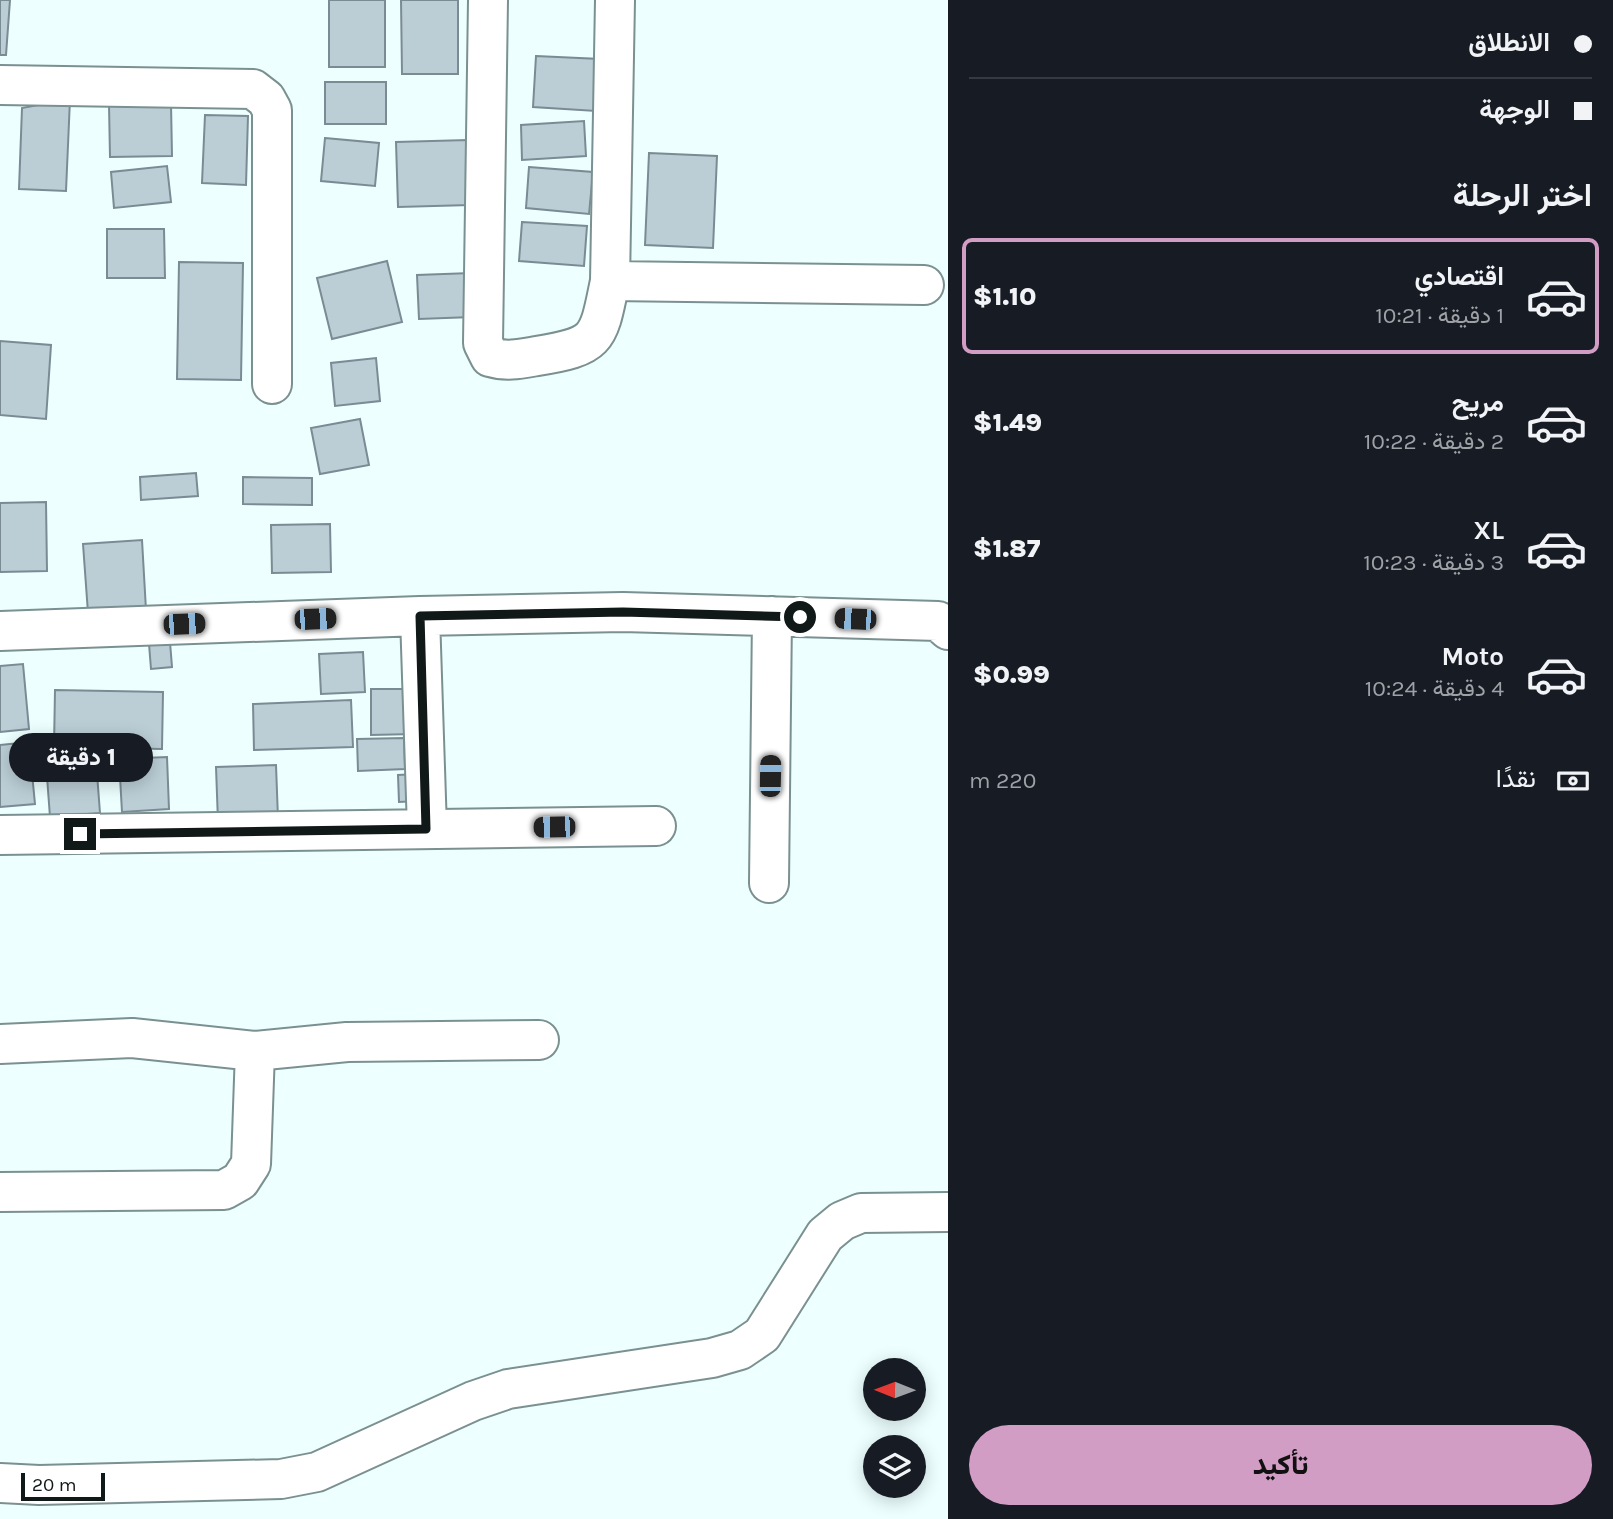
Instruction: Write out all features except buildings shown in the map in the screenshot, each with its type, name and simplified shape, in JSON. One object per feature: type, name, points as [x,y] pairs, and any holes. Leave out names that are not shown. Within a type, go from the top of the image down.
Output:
[{"type":"street","points":[[488,0],[483,342],[489,357],[504,362],[576,350],[592,338],[602,323],[610,281],[615,0]]},
{"type":"street","points":[[0,85],[253,89],[265,99],[272,110],[272,384]]},
{"type":"street","points":[[610,281],[924,285]]},
{"type":"street","points":[[0,631],[420,616],[623,612],[938,621],[948,630]]},
{"type":"street","points":[[420,616],[426,829]]},
{"type":"street","points":[[769,883],[772,616]]},
{"type":"street","points":[[0,835],[656,826]]},
{"type":"street","points":[[0,1044],[132,1038],[255,1051],[347,1042],[539,1040]]},
{"type":"street","points":[[0,1192],[223,1190],[232,1186],[240,1181],[251,1164],[255,1051]]},
{"type":"street","points":[[0,1483],[39,1486],[281,1479],[317,1472],[508,1388],[712,1358],[740,1350],[762,1335],[825,1235],[842,1221],[861,1213],[948,1212]]},
{"type":"route","points":[[80,834],[426,829],[420,616],[623,612],[800,617]]}]
